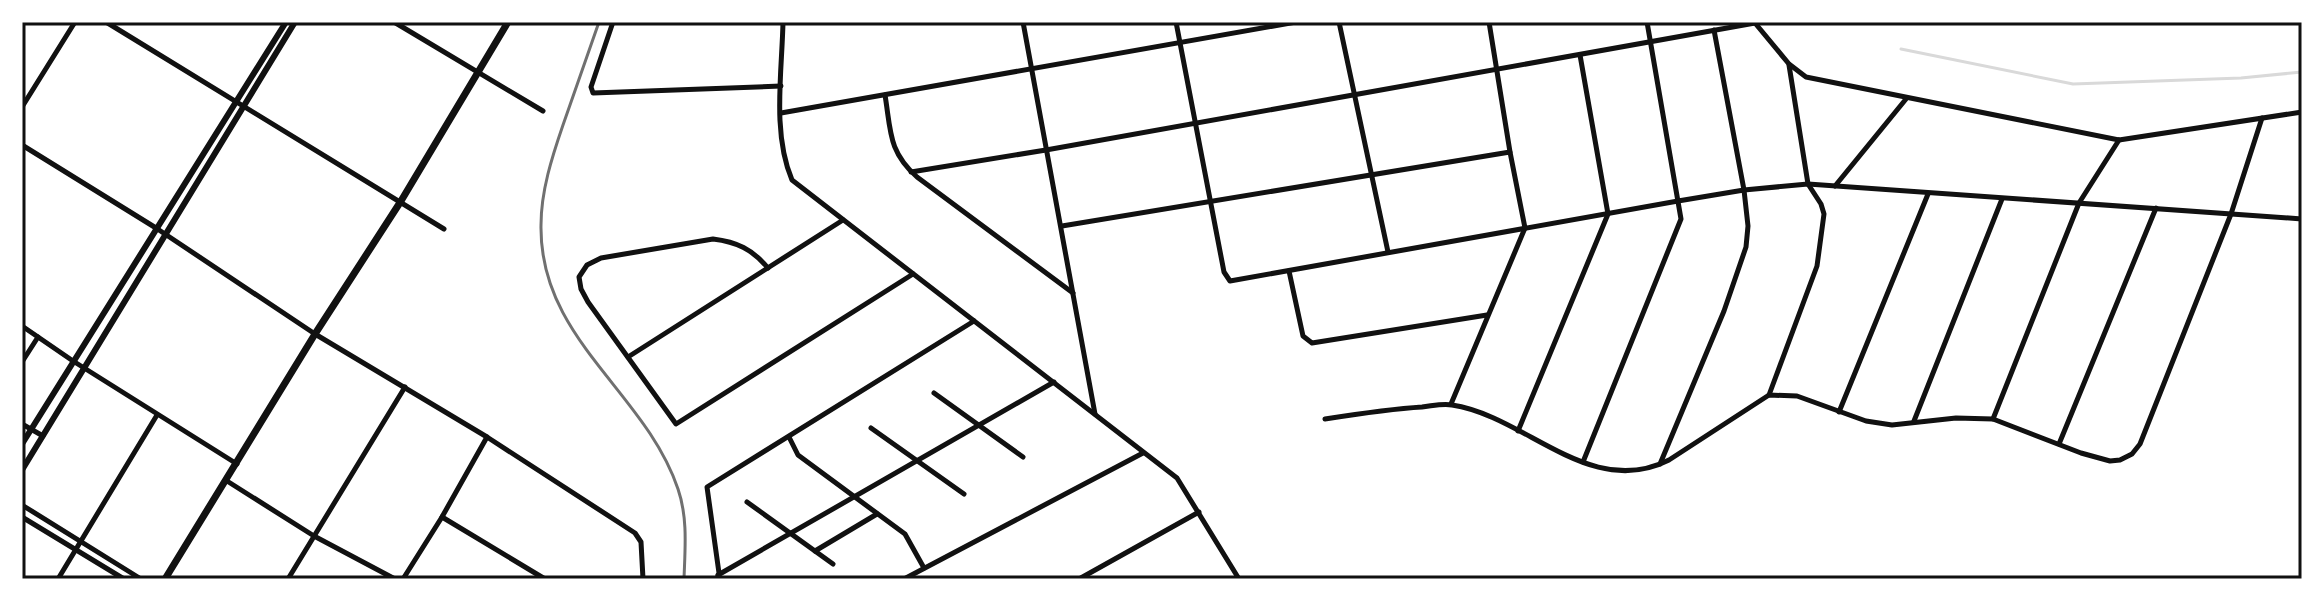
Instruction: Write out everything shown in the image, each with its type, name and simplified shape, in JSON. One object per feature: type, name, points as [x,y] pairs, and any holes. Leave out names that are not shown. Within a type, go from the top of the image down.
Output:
[{"type":"main road","points":[[22,444],[286,22]]},
{"type":"main road","points":[[22,470],[295,22]]},
{"type":"main road","points":[[165,579],[315,334],[401,201],[508,22]]},
{"type":"main road","points":[[190,174],[198,180]]},
{"type":"main road","points":[[113,298],[124,304]]},
{"type":"street","points":[[22,107],[75,22]]},
{"type":"street","points":[[106,22],[444,229]]},
{"type":"street","points":[[394,22],[543,111]]},
{"type":"street","points":[[613,22],[591,87],[596,94],[781,86]]},
{"type":"street","points":[[783,22],[781,141],[792,180],[1177,478],[1239,579]]},
{"type":"street","points":[[1023,22],[1096,415]]},
{"type":"street","points":[[1176,22],[1224,272],[1230,281],[1678,201],[1808,184],[2302,219]]},
{"type":"street","points":[[781,113],[1296,22]]},
{"type":"street","points":[[1339,22],[1388,252]]},
{"type":"street","points":[[1451,404],[1525,228],[1489,22]]},
{"type":"street","points":[[1583,462],[1681,219],[1647,22]]},
{"type":"street","points":[[911,172],[1755,22],[1789,64],[1806,77],[2119,140],[2302,112]]},
{"type":"street","points":[[1659,465],[1724,311],[1746,247],[1748,226],[1744,190],[1714,30]]},
{"type":"street","points":[[1518,431],[1608,214],[1580,55]]},
{"type":"street","points":[[1769,395],[1819,256],[1823,208],[1808,184],[1789,64]]},
{"type":"street","points":[[885,95],[893,145],[901,162],[1074,294]]},
{"type":"street","points":[[1835,186],[1906,99]]},
{"type":"street","points":[[1325,419],[1379,410],[1451,404],[1481,414],[1596,468],[1624,472],[1659,465],[1769,395],[1797,396],[1866,421],[1892,425],[1956,418],[1993,419],[2081,453],[2110,461],[2120,460],[2132,454],[2140,444],[2231,214],[2262,118]]},
{"type":"street","points":[[1993,419],[2079,203],[2119,140]]},
{"type":"street","points":[[22,145],[156,228],[315,334],[487,437],[639,537],[643,579]]},
{"type":"street","points":[[1062,226],[1510,152]]},
{"type":"street","points":[[1839,412],[1928,194]]},
{"type":"street","points":[[1913,422],[2002,199]]},
{"type":"street","points":[[2059,444],[2156,208]]},
{"type":"street","points":[[628,357],[844,220]]},
{"type":"street","points":[[768,268],[747,248],[730,241],[713,239],[601,258],[587,265],[579,277],[581,289],[676,424],[913,274]]},
{"type":"street","points":[[1289,271],[1303,336],[1312,343],[1487,315]]},
{"type":"street","points":[[717,577],[707,487],[974,321]]},
{"type":"street","points":[[22,326],[237,464]]},
{"type":"street","points":[[22,362],[38,337]]},
{"type":"street","points":[[717,577],[1054,382]]},
{"type":"street","points":[[288,579],[405,387]]},
{"type":"street","points":[[934,393],[1023,457]]},
{"type":"street","points":[[58,579],[157,415]]},
{"type":"street","points":[[22,424],[43,436]]},
{"type":"street","points":[[871,428],[964,494]]},
{"type":"street","points":[[403,579],[487,437]]},
{"type":"street","points":[[789,437],[798,455],[907,536],[924,568]]},
{"type":"street","points":[[904,579],[1144,452]]},
{"type":"street","points":[[227,481],[314,536],[395,579]]},
{"type":"street","points":[[747,502],[833,564]]},
{"type":"street","points":[[22,505],[141,579]]},
{"type":"street","points":[[1079,579],[1199,512]]},
{"type":"street","points":[[815,551],[877,514]]},
{"type":"street","points":[[22,517],[124,579]]},
{"type":"street","points":[[442,517],[545,579]]},
{"type":"street","points":[[717,577],[728,579]]},
{"type":"waterway","points":[[1901,49],[2073,84],[2241,78],[2302,72]]},
{"type":"railway","points":[[599,22],[545,187],[541,212],[545,265],[557,301],[575,333],[663,454],[678,489],[685,522],[684,579]]}]
